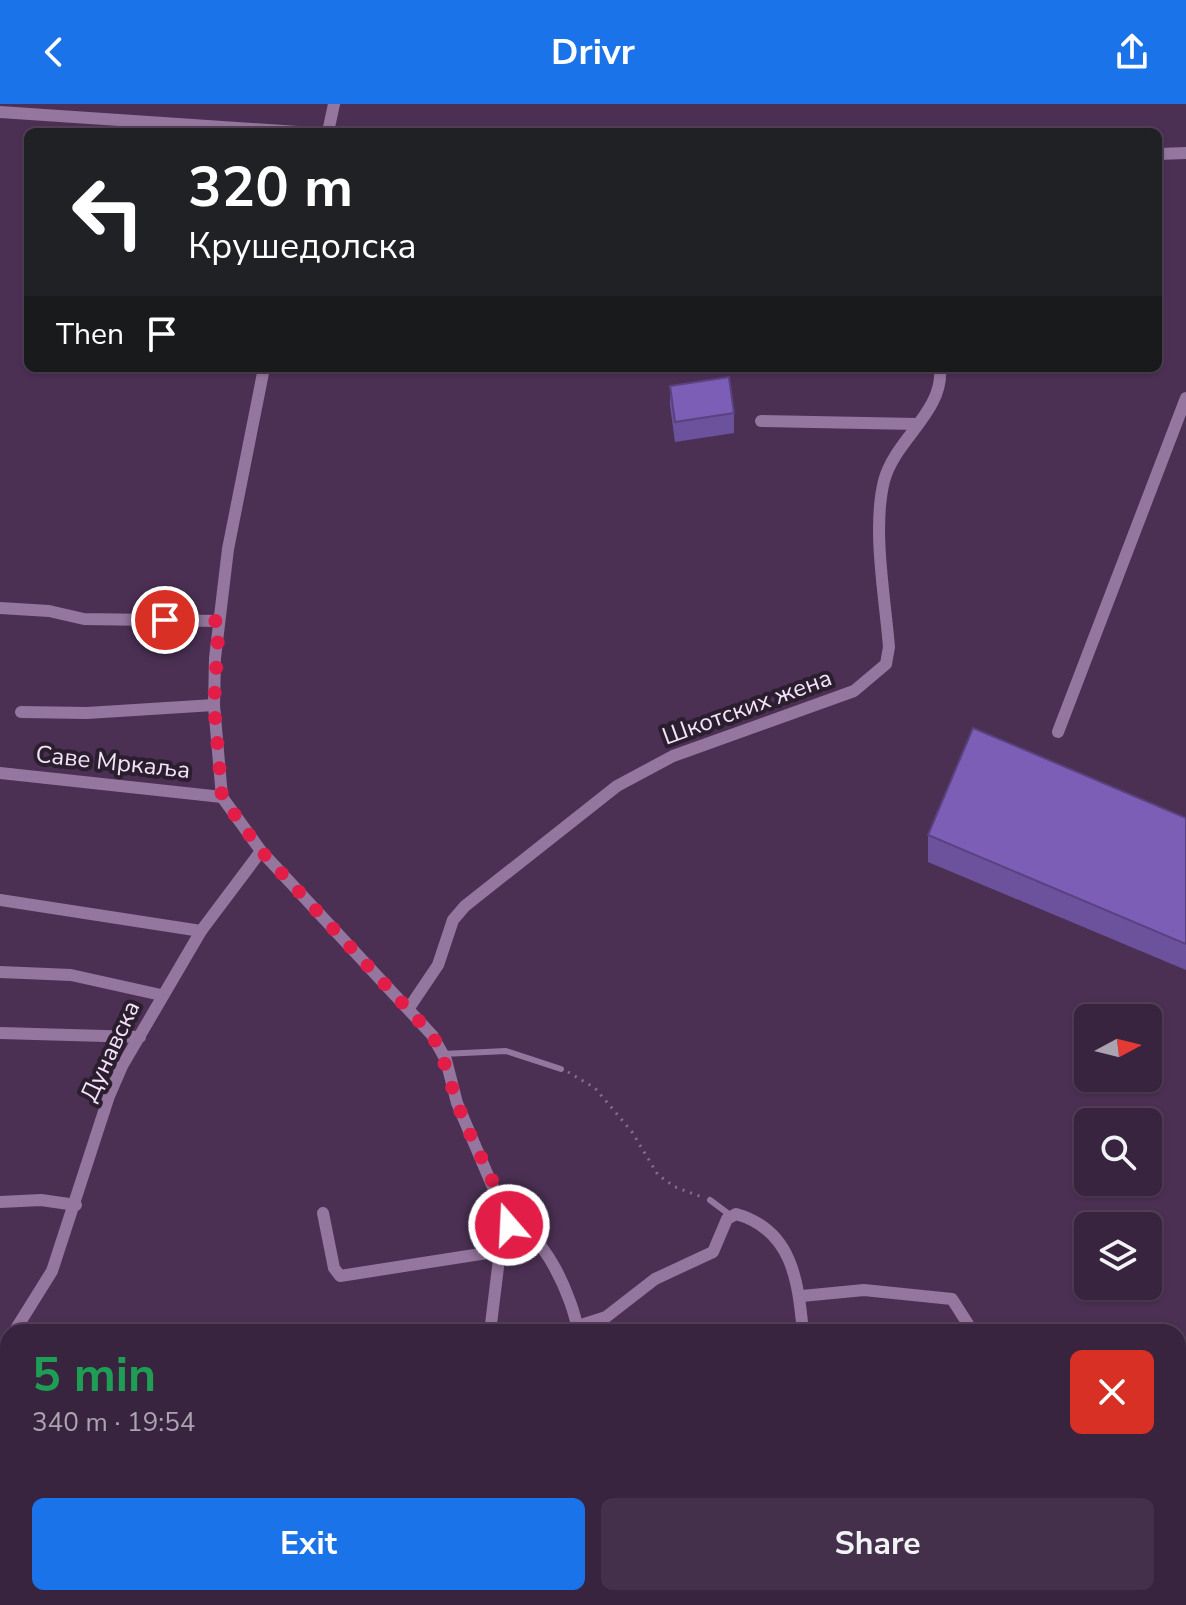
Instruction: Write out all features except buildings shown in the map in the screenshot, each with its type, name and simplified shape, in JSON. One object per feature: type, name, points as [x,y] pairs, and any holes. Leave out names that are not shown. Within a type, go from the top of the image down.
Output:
[{"type":"street","points":[[329,128],[334,104]]},
{"type":"street","points":[[0,112],[238,128]]},
{"type":"street","points":[[1162,154],[1186,153]]},
{"type":"street","points":[[263,372],[236,502],[219,621],[214,705],[222,797],[261,851],[409,1008],[443,1054],[457,1103],[493,1180],[509,1225],[500,1251],[491,1324]]},
{"type":"street","name":"Шкотских жена","points":[[409,1008],[438,965],[453,920],[465,906],[617,786],[673,756],[854,691],[886,664],[889,647],[880,510],[884,479],[916,424],[936,398],[941,384],[940,372]]},
{"type":"street","points":[[1058,732],[1186,398]]},
{"type":"street","points":[[761,421],[916,424]]},
{"type":"street","points":[[0,608],[49,611],[84,619],[219,621]]},
{"type":"street","points":[[21,712],[100,712],[214,705]]},
{"type":"street","name":"Саве Мркаља","points":[[0,773],[222,797]]},
{"type":"street","name":"Дунавска","points":[[19,1324],[52,1271],[109,1096],[161,995],[201,931],[261,851]]},
{"type":"street","points":[[0,900],[201,931]]},
{"type":"street","points":[[0,972],[71,975],[161,995]]},
{"type":"street","points":[[0,1033],[140,1037]]},
{"type":"street","points":[[0,1202],[41,1200],[76,1205]]},
{"type":"street","points":[[323,1213],[334,1268],[340,1276],[500,1251]]},
{"type":"street","points":[[590,1324],[606,1317],[655,1279],[713,1252],[730,1215],[744,1216],[780,1241],[792,1263],[802,1296],[803,1324]]},
{"type":"street","points":[[509,1225],[527,1233],[563,1280],[576,1324]]},
{"type":"street","points":[[802,1296],[864,1290],[952,1299],[968,1324]]},
{"type":"lane","points":[[443,1054],[506,1051],[561,1069]]},
{"type":"lane","points":[[710,1200],[730,1215]]},
{"type":"path","points":[[561,1069],[595,1088],[632,1132],[658,1175],[675,1187],[710,1200]]},
{"type":"route","points":[[165,620],[219,621],[214,705],[222,797],[234,818],[261,851],[432,1035],[446,1060],[457,1103],[493,1180],[509,1225]]}]
